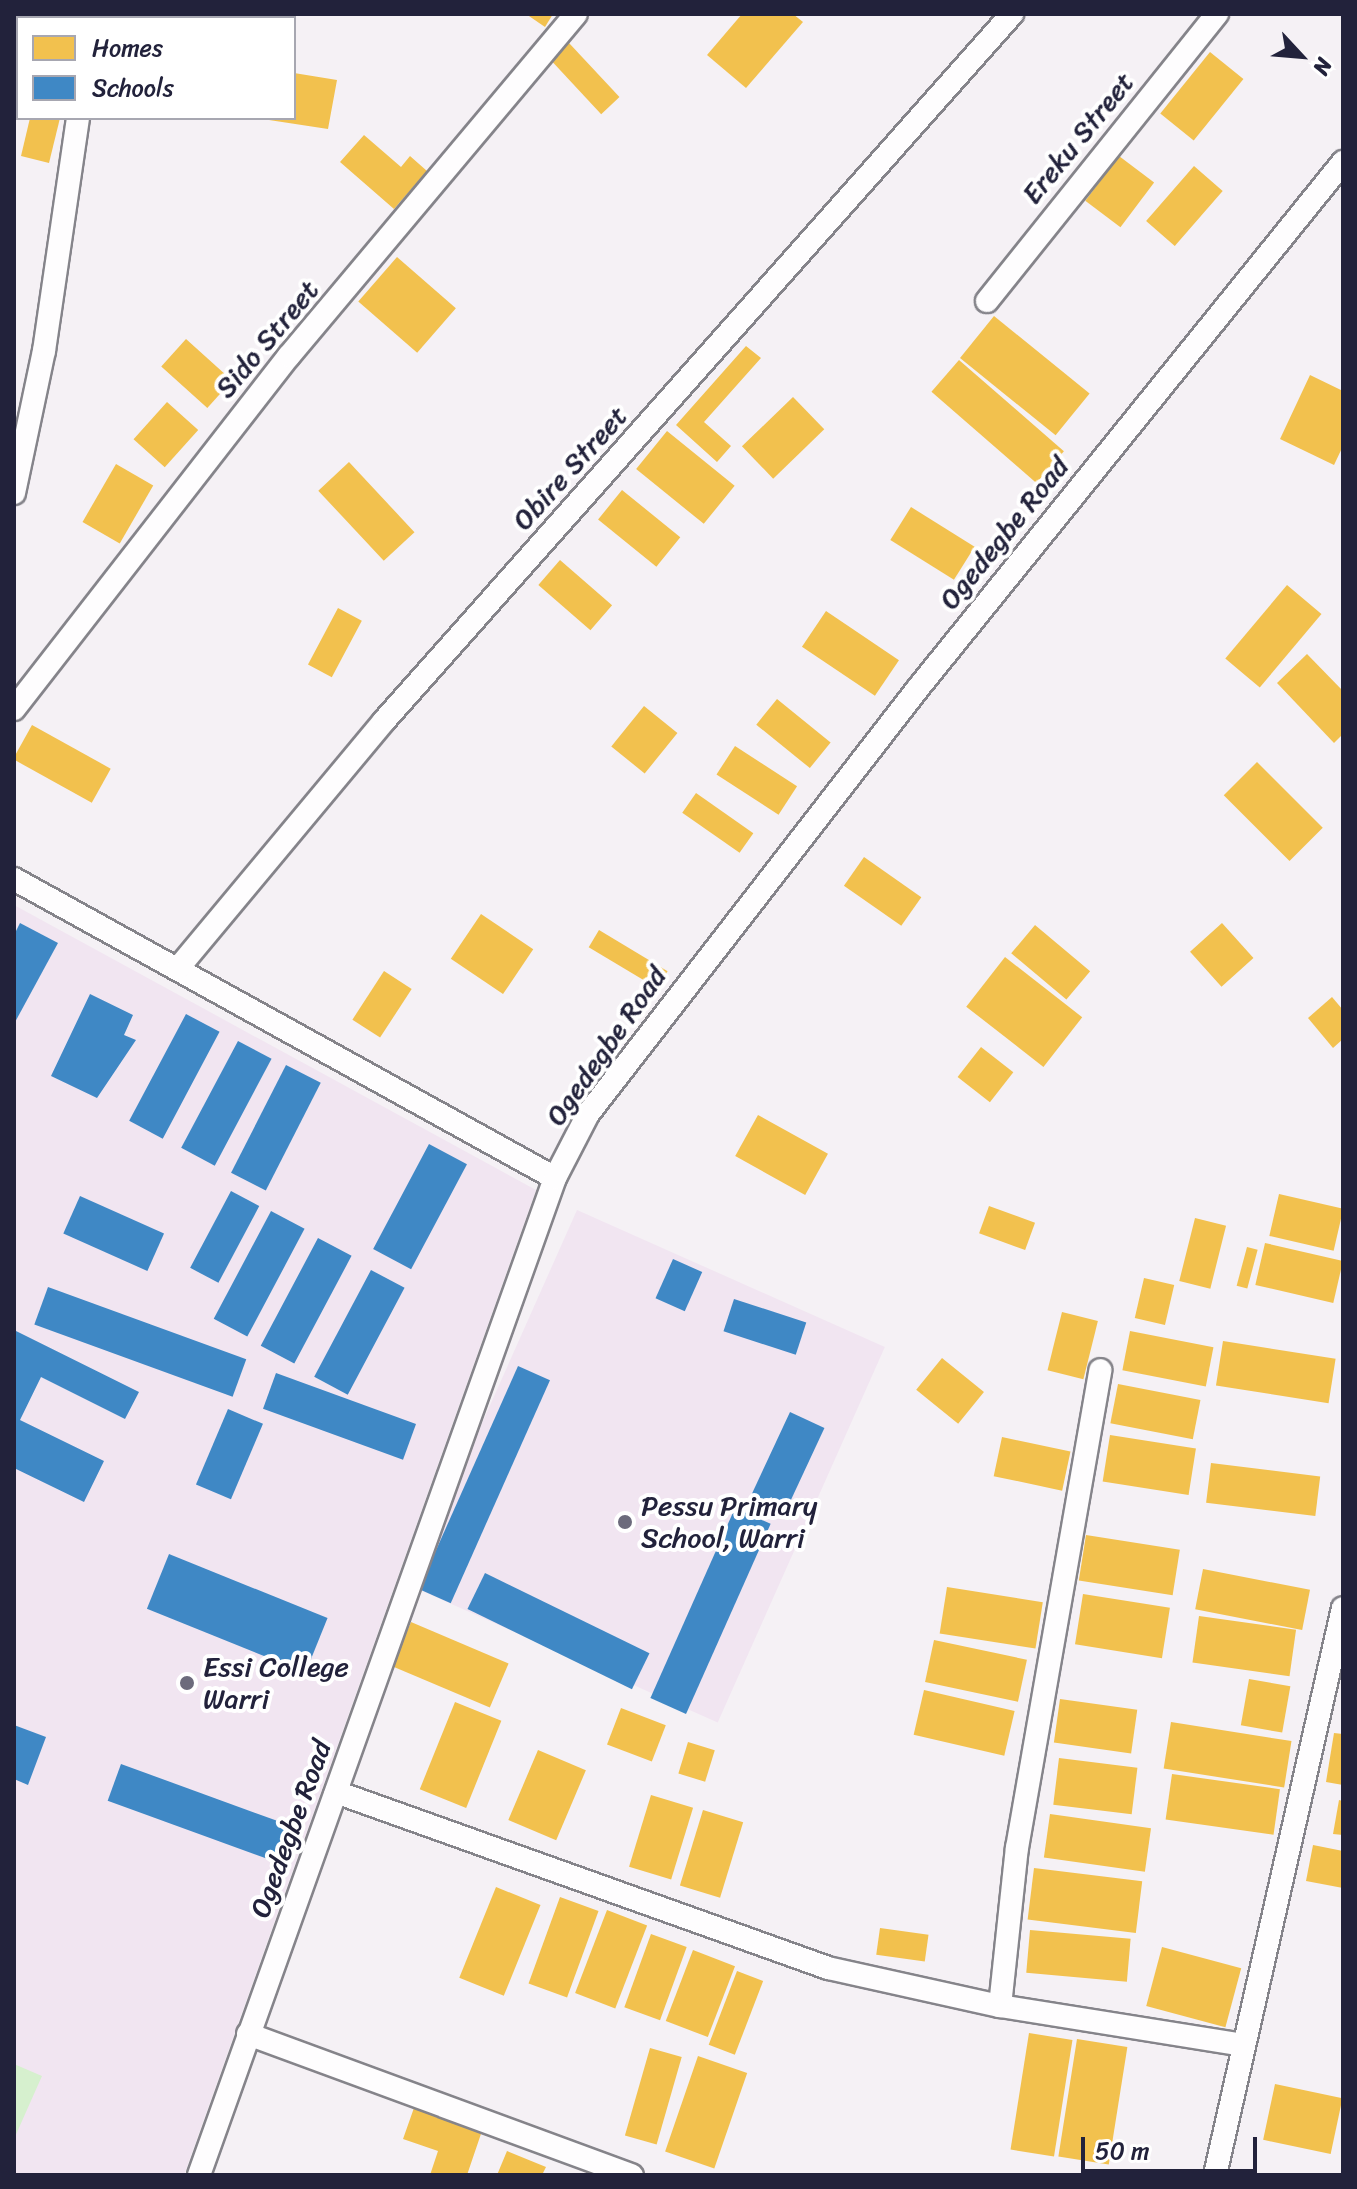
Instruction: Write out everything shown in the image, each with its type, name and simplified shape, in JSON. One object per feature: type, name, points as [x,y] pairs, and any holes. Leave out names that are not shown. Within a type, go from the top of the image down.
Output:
[{"type":"street","name":"Sido Street","points":[[14,709],[289,356],[576,14]]},
{"type":"street","name":"Obire Street","points":[[179,967],[384,721],[1012,14]]},
{"type":"street","name":"Ereku Street","points":[[987,301],[1217,14]]},
{"type":"street","points":[[14,493],[44,351],[78,120]]},
{"type":"street","name":"Ogedegbe Road","points":[[199,2175],[555,1178],[588,1114],[645,1035],[1343,162]]},
{"type":"street","points":[[14,879],[179,967],[555,1178]]},
{"type":"street","points":[[1000,2006],[1017,1848],[1100,1370]]},
{"type":"street","points":[[1215,2175],[1343,1608]]},
{"type":"street","points":[[336,1792],[828,1968],[1000,2006],[1243,2045]]},
{"type":"street","points":[[248,2034],[632,2175]]},
{"type":"shaded area","name":"Essi College Warri","points":[[14,905],[536,1190],[184,2175],[14,2175]]},
{"type":"shaded area","name":"Pessu Primary School, Warri","points":[[577,1210],[885,1347],[718,1723],[410,1585]]},
{"type":"green space","points":[[14,2064],[42,2076],[14,2139]]},
{"type":"building: Homes","points":[[169,14],[228,14],[198,16]]},
{"type":"building: Homes","points":[[526,14],[553,14],[545,27]]},
{"type":"building: Homes","points":[[742,14],[793,14],[803,22],[746,88],[707,55]]},
{"type":"building: Homes","points":[[569,43],[619,97],[601,114],[551,60]]},
{"type":"building: Homes","points":[[1210,52],[1243,79],[1194,140],[1160,113]]},
{"type":"building: Homes","points":[[296,73],[337,80],[328,129],[269,120],[296,120]]},
{"type":"building: Homes","points":[[30,120],[60,120],[49,163],[21,156]]},
{"type":"building: Homes","points":[[364,135],[401,167],[410,156],[427,171],[394,209],[340,162]]},
{"type":"building: Homes","points":[[1119,156],[1154,182],[1120,227],[1085,201]]},
{"type":"building: Homes","points":[[1194,166],[1223,191],[1175,246],[1146,221]]},
{"type":"building: Homes","points":[[397,257],[456,308],[417,353],[358,302]]},
{"type":"building: Homes","points":[[994,316],[1090,393],[1056,435],[960,358]]},
{"type":"building: Homes","points":[[186,339],[232,380],[207,408],[161,366]]},
{"type":"building: Homes","points":[[746,346],[761,358],[704,422],[731,446],[717,462],[676,425]]},
{"type":"building: Homes","points":[[959,360],[1064,451],[1036,483],[931,392]]},
{"type":"building: Homes","points":[[1310,375],[1343,391],[1343,446],[1334,465],[1280,439]]},
{"type":"building: Homes","points":[[793,397],[824,429],[773,479],[742,446]]},
{"type":"building: Homes","points":[[167,402],[198,430],[165,467],[134,439]]},
{"type":"building: Homes","points":[[667,431],[735,486],[704,524],[636,469]]},
{"type":"building: Homes","points":[[349,462],[414,532],[384,561],[318,491]]},
{"type":"building: Homes","points":[[116,464],[153,486],[120,544],[83,522]]},
{"type":"building: Homes","points":[[622,490],[680,537],[656,567],[598,520]]},
{"type":"building: Homes","points":[[911,507],[975,547],[954,580],[890,540]]},
{"type":"building: Homes","points":[[560,560],[612,605],[590,630],[538,585]]},
{"type":"building: Homes","points":[[1287,585],[1321,614],[1260,687],[1225,659]]},
{"type":"building: Homes","points":[[338,608],[362,621],[332,677],[308,665]]},
{"type":"building: Homes","points":[[826,611],[899,660],[875,696],[802,647]]},
{"type":"building: Homes","points":[[1307,654],[1343,691],[1343,734],[1334,743],[1277,683]]},
{"type":"building: Homes","points":[[777,699],[831,742],[810,768],[756,725]]},
{"type":"building: Homes","points":[[644,706],[677,733],[645,773],[611,746]]},
{"type":"building: Homes","points":[[32,725],[111,769],[92,803],[14,760]]},
{"type":"building: Homes","points":[[735,746],[797,786],[779,815],[716,775]]},
{"type":"building: Homes","points":[[1257,762],[1323,828],[1290,861],[1224,795]]},
{"type":"building: Homes","points":[[696,793],[753,833],[740,853],[682,813]]},
{"type":"building: Homes","points":[[864,857],[921,897],[901,926],[844,886]]},
{"type":"building: Homes","points":[[481,914],[533,949],[503,994],[451,959]]},
{"type":"building: Homes","points":[[1222,923],[1253,958],[1221,987],[1190,952]]},
{"type":"building: Homes","points":[[1035,925],[1090,971],[1066,1000],[1011,953]]},
{"type":"building: Homes","points":[[599,930],[668,971],[657,988],[589,947]]},
{"type":"building: Homes","points":[[1005,957],[1082,1017],[1043,1067],[966,1007]]},
{"type":"building: Homes","points":[[384,971],[412,989],[380,1038],[352,1020]]},
{"type":"building: Homes","points":[[1332,997],[1343,1010],[1343,1039],[1333,1048],[1308,1018]]},
{"type":"building: Homes","points":[[981,1047],[1013,1072],[990,1102],[958,1077]]},
{"type":"building: Homes","points":[[758,1115],[828,1154],[805,1195],[735,1156]]},
{"type":"building: Homes","points":[[1279,1194],[1343,1209],[1334,1251],[1269,1236]]},
{"type":"building: Homes","points":[[989,1206],[1035,1223],[1025,1250],[979,1233]]},
{"type":"building: Homes","points":[[1195,1218],[1226,1226],[1210,1289],[1179,1281]]},
{"type":"building: Homes","points":[[1265,1243],[1343,1261],[1333,1303],[1255,1285]]},
{"type":"building: Homes","points":[[1247,1247],[1258,1250],[1247,1288],[1237,1286]]},
{"type":"building: Homes","points":[[1144,1278],[1174,1285],[1165,1325],[1135,1318]]},
{"type":"building: Homes","points":[[1062,1312],[1098,1321],[1083,1379],[1047,1370]]},
{"type":"building: Homes","points":[[1130,1331],[1213,1347],[1206,1386],[1122,1370]]},
{"type":"building: Homes","points":[[1223,1341],[1336,1359],[1329,1403],[1216,1385]]},
{"type":"building: Homes","points":[[942,1358],[984,1392],[958,1424],[916,1390]]},
{"type":"building: Homes","points":[[1118,1384],[1200,1400],[1193,1439],[1110,1423]]},
{"type":"building: Homes","points":[[1110,1435],[1196,1449],[1189,1495],[1103,1481]]},
{"type":"building: Homes","points":[[1002,1437],[1070,1452],[1062,1491],[994,1476]]},
{"type":"building: Homes","points":[[1211,1463],[1320,1476],[1315,1516],[1206,1503]]},
{"type":"building: Homes","points":[[1086,1535],[1180,1550],[1173,1595],[1079,1580]]},
{"type":"building: Homes","points":[[1203,1569],[1310,1590],[1302,1630],[1195,1609]]},
{"type":"building: Homes","points":[[947,1587],[1043,1602],[1035,1649],[940,1633]]},
{"type":"building: Homes","points":[[1083,1594],[1170,1608],[1162,1658],[1075,1644]]},
{"type":"building: Homes","points":[[1199,1616],[1296,1630],[1290,1676],[1192,1663]]},
{"type":"building: Homes","points":[[411,1622],[509,1663],[490,1708],[392,1666]]},
{"type":"building: Homes","points":[[934,1640],[1027,1660],[1018,1702],[925,1682]]},
{"type":"building: Homes","points":[[1249,1679],[1290,1686],[1282,1733],[1241,1725]]},
{"type":"building: Homes","points":[[924,1690],[1015,1711],[1004,1756],[914,1735]]},
{"type":"building: Homes","points":[[1060,1699],[1137,1710],[1131,1753],[1054,1743]]},
{"type":"building: Homes","points":[[455,1702],[501,1721],[466,1808],[420,1789]]},
{"type":"building: Homes","points":[[621,1708],[666,1725],[652,1762],[607,1744]]},
{"type":"building: Homes","points":[[1171,1722],[1291,1741],[1284,1788],[1164,1768]]},
{"type":"building: Homes","points":[[1334,1733],[1343,1734],[1343,1785],[1326,1782]]},
{"type":"building: Homes","points":[[688,1742],[715,1750],[705,1782],[678,1774]]},
{"type":"building: Homes","points":[[538,1750],[586,1770],[556,1840],[508,1820]]},
{"type":"building: Homes","points":[[1059,1758],[1137,1768],[1132,1814],[1053,1805]]},
{"type":"building: Homes","points":[[1172,1774],[1280,1789],[1274,1835],[1166,1820]]},
{"type":"building: Homes","points":[[651,1795],[693,1808],[671,1880],[629,1867]]},
{"type":"building: Homes","points":[[1339,1800],[1343,1801],[1343,1835],[1333,1834]]},
{"type":"building: Homes","points":[[703,1810],[743,1822],[720,1898],[680,1886]]},
{"type":"building: Homes","points":[[1050,1814],[1151,1828],[1145,1872],[1044,1858]]},
{"type":"building: Homes","points":[[1313,1845],[1343,1851],[1343,1888],[1306,1881]]},
{"type":"building: Homes","points":[[1034,1868],[1142,1881],[1136,1933],[1028,1920]]},
{"type":"building: Homes","points":[[496,1887],[541,1905],[504,1996],[459,1978]]},
{"type":"building: Homes","points":[[560,1897],[599,1911],[567,1997],[529,1983]]},
{"type":"building: Homes","points":[[607,1910],[647,1925],[615,2008],[575,1993]]},
{"type":"building: Homes","points":[[880,1928],[929,1935],[925,1962],[876,1955]]},
{"type":"building: Homes","points":[[1030,1930],[1131,1939],[1127,1982],[1026,1973]]},
{"type":"building: Homes","points":[[651,1934],[687,1947],[660,2020],[624,2007]]},
{"type":"building: Homes","points":[[1162,1947],[1241,1968],[1225,2027],[1146,2006]]},
{"type":"building: Homes","points":[[693,1950],[735,1966],[708,2037],[666,2021]]},
{"type":"building: Homes","points":[[737,1971],[763,1981],[735,2055],[709,2045]]},
{"type":"building: Homes","points":[[1029,2033],[1072,2040],[1054,2156],[1011,2150]]},
{"type":"building: Homes","points":[[1077,2039],[1127,2047],[1109,2165],[1058,2157]]},
{"type":"building: Homes","points":[[650,2048],[682,2057],[657,2145],[625,2135]]},
{"type":"building: Homes","points":[[698,2056],[747,2073],[714,2168],[665,2151]]},
{"type":"building: Homes","points":[[1275,2084],[1342,2098],[1331,2154],[1263,2140]]},
{"type":"building: Homes","points":[[415,2105],[483,2128],[467,2175],[430,2175],[438,2151],[403,2139]]},
{"type":"building: Homes","points":[[507,2151],[546,2167],[542,2175],[497,2175]]},
{"type":"building: Schools","points":[[20,923],[58,943],[14,1024],[14,935]]},
{"type":"building: Schools","points":[[90,994],[133,1015],[124,1035],[136,1040],[97,1098],[51,1076]]},
{"type":"building: Schools","points":[[186,1014],[220,1032],[163,1139],[129,1121]]},
{"type":"building: Schools","points":[[238,1041],[272,1059],[215,1166],[181,1148]]},
{"type":"building: Schools","points":[[286,1065],[321,1083],[266,1191],[231,1173]]},
{"type":"building: Schools","points":[[429,1144],[467,1164],[411,1269],[373,1249]]},
{"type":"building: Schools","points":[[231,1191],[259,1206],[218,1283],[190,1268]]},
{"type":"building: Schools","points":[[80,1196],[164,1233],[147,1271],[63,1233]]},
{"type":"building: Schools","points":[[271,1211],[305,1229],[247,1337],[214,1319]]},
{"type":"building: Schools","points":[[318,1238],[352,1256],[294,1364],[261,1346]]},
{"type":"building: Schools","points":[[673,1259],[702,1272],[685,1311],[656,1298]]},
{"type":"building: Schools","points":[[371,1270],[405,1288],[348,1395],[314,1377]]},
{"type":"building: Schools","points":[[48,1287],[246,1359],[233,1397],[34,1325]]},
{"type":"building: Schools","points":[[734,1299],[806,1322],[796,1355],[723,1331]]},
{"type":"building: Schools","points":[[14,1330],[139,1392],[125,1419],[41,1377],[20,1420],[104,1461],[84,1502],[14,1468]]},
{"type":"building: Schools","points":[[518,1366],[550,1380],[451,1603],[419,1589]]},
{"type":"building: Schools","points":[[276,1373],[416,1424],[403,1460],[263,1409]]},
{"type":"building: Schools","points":[[228,1409],[263,1424],[231,1499],[196,1484]]},
{"type":"building: Schools","points":[[790,1412],[824,1428],[783,1516],[749,1500]]},
{"type":"building: Schools","points":[[735,1508],[771,1524],[686,1714],[650,1698]]},
{"type":"building: Schools","points":[[169,1554],[328,1618],[305,1673],[147,1609]]},
{"type":"building: Schools","points":[[485,1573],[649,1653],[632,1689],[467,1609]]},
{"type":"building: Schools","points":[[14,1725],[46,1737],[28,1785],[14,1779]]},
{"type":"building: Schools","points":[[121,1764],[290,1826],[277,1862],[108,1801]]},
{"type":"place","name":"Pessu Primary School, Warri","points":[[625,1522]]},
{"type":"place","name":"Essi College Warri","points":[[187,1683]]}]
